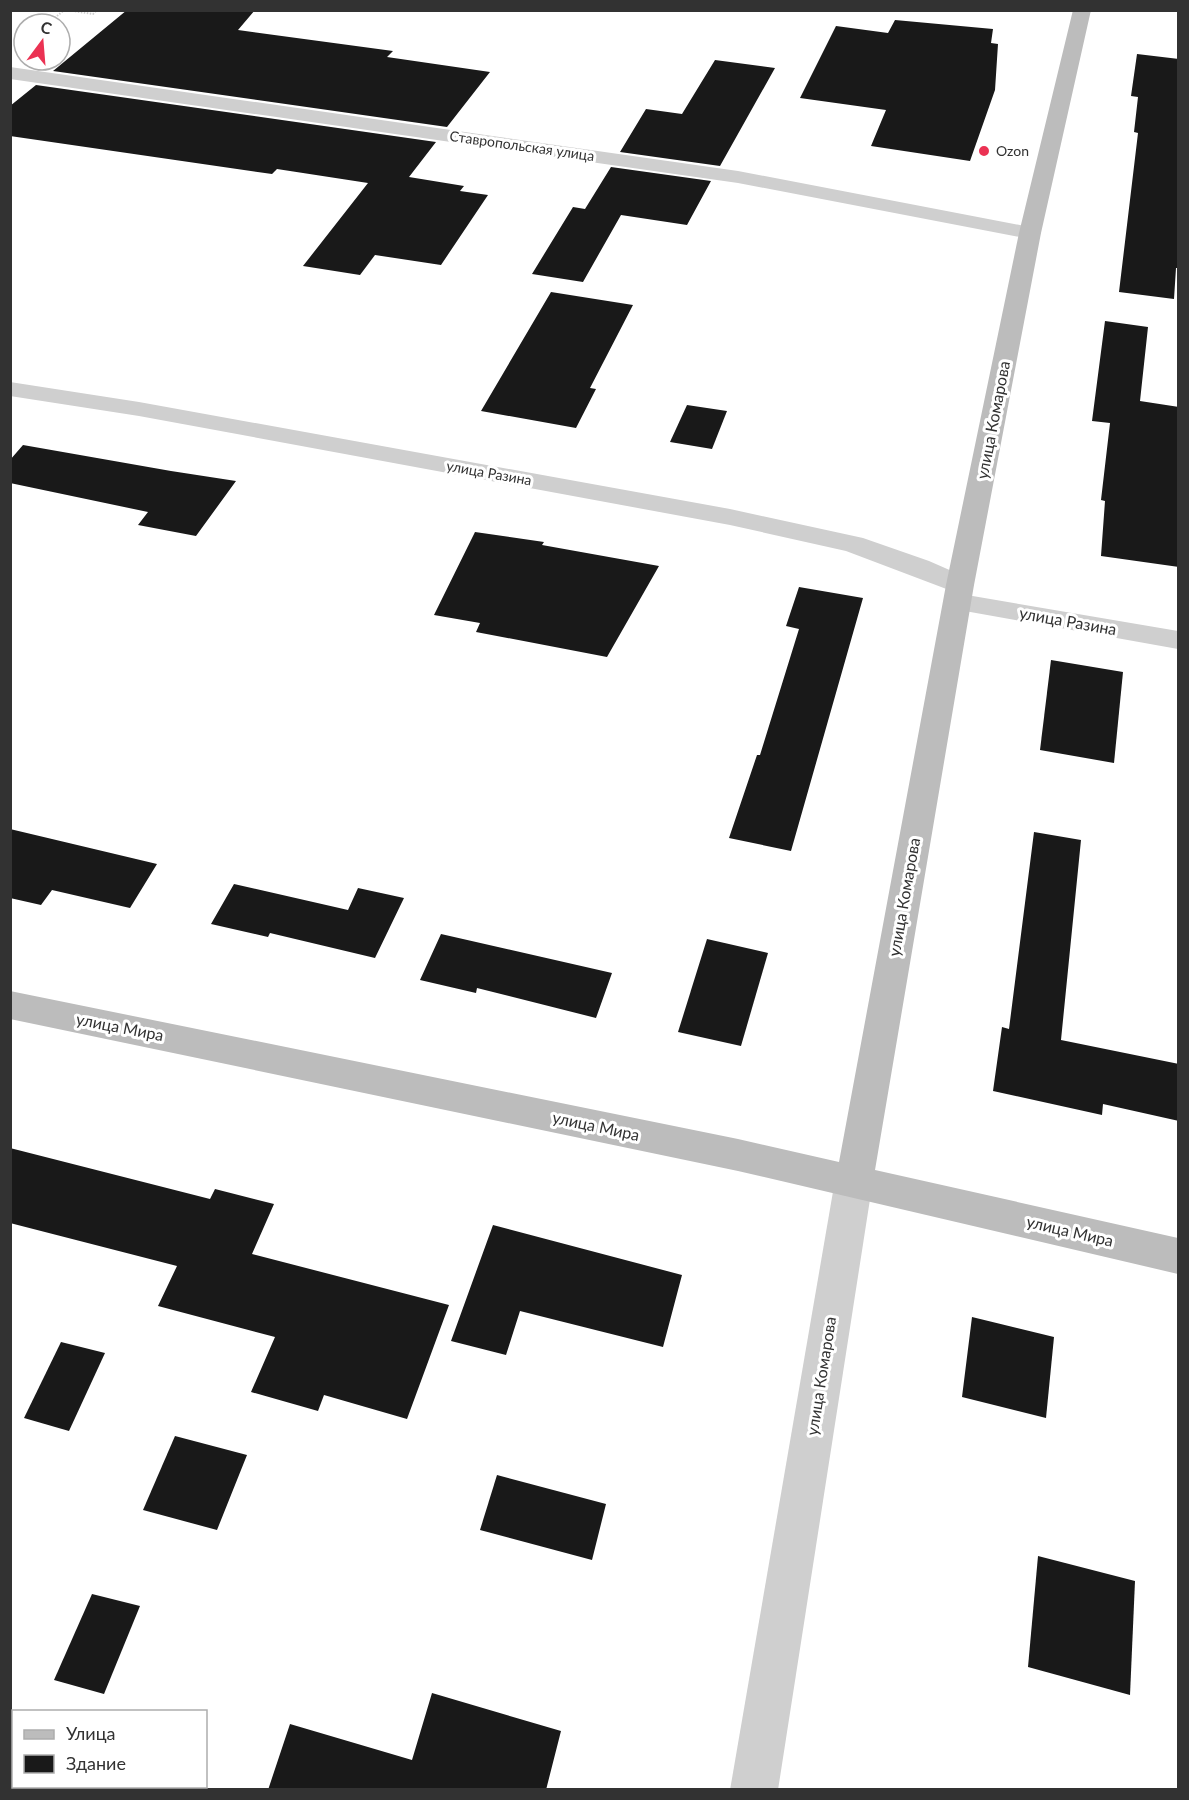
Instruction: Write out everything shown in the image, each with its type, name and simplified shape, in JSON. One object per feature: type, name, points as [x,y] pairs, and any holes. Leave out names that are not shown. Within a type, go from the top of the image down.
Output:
[{"type":"main road","name":"улица Комарова","points":[[854,1180],[959,593],[1030,233],[1082,10]]},
{"type":"main road","name":"улица Мира","points":[[10,1005],[854,1180],[1179,1256]]},
{"type":"street","name":"Ставропольская улица","points":[[10,73],[738,177],[1030,233]]},
{"type":"street","name":"улица Разина","points":[[10,389],[139,409],[730,517],[853,544],[919,567],[959,593],[1179,640]]},
{"type":"street","name":"улица Комарова","points":[[754,1790],[854,1180]]},
{"type":"path","points":[[65,10],[93,14],[97,10]]},
{"type":"building","points":[[127,10],[255,10],[238,30],[393,51],[387,57],[490,72],[447,127],[60,72],[72,72],[72,55]]},
{"type":"building","points":[[895,20],[993,29],[991,43],[998,44],[995,90],[970,161],[871,146],[886,110],[800,98],[836,26],[888,33]]},
{"type":"building","points":[[1137,54],[1179,59],[1179,268],[1176,268],[1174,299],[1119,292],[1138,133],[1134,132],[1138,97],[1131,96]]},
{"type":"building","points":[[715,60],[775,68],[720,166],[620,152],[646,109],[682,114]]},
{"type":"building","points":[[36,85],[436,142],[409,177],[464,186],[460,191],[488,195],[441,265],[375,255],[360,275],[303,266],[368,183],[277,169],[272,174],[10,136],[10,106]]},
{"type":"building","points":[[611,167],[711,181],[687,225],[621,215],[583,282],[532,274],[573,207],[585,209]]},
{"type":"building","points":[[551,292],[633,305],[590,388],[596,389],[576,428],[481,411]]},
{"type":"building","points":[[1105,321],[1148,327],[1140,401],[1179,407],[1179,567],[1101,556],[1105,501],[1101,500],[1110,423],[1092,421]]},
{"type":"building","points":[[687,405],[727,411],[712,449],[670,442]]},
{"type":"building","points":[[23,445],[236,481],[196,536],[138,525],[148,512],[10,483],[10,460]]},
{"type":"building","points":[[475,532],[544,542],[542,545],[659,566],[607,657],[476,632],[480,623],[434,615]]},
{"type":"building","points":[[799,587],[863,598],[791,851],[729,838],[757,755],[760,755],[799,629],[786,626]]},
{"type":"building","points":[[1051,660],[1123,672],[1114,763],[1040,750]]},
{"type":"building","points":[[10,829],[157,864],[130,908],[52,890],[41,905],[10,898]]},
{"type":"building","points":[[1034,832],[1081,840],[1061,1040],[1179,1064],[1179,1121],[1103,1104],[1102,1115],[993,1091],[1002,1027],[1009,1029]]},
{"type":"building","points":[[234,884],[348,910],[358,888],[404,898],[375,958],[270,933],[268,937],[211,924]]},
{"type":"building","points":[[441,934],[612,973],[596,1018],[477,988],[476,993],[420,980]]},
{"type":"building","points":[[707,939],[768,953],[741,1046],[678,1032]]},
{"type":"building","points":[[10,1148],[210,1199],[215,1189],[274,1204],[252,1254],[449,1305],[407,1419],[324,1395],[318,1411],[251,1392],[275,1337],[158,1306],[177,1266],[10,1223]]},
{"type":"building","points":[[493,1225],[682,1275],[663,1347],[520,1311],[506,1355],[451,1341]]},
{"type":"building","points":[[972,1317],[1054,1337],[1046,1418],[962,1397]]},
{"type":"building","points":[[61,1342],[105,1353],[69,1431],[24,1418]]},
{"type":"building","points":[[175,1436],[247,1455],[217,1530],[143,1510]]},
{"type":"building","points":[[497,1475],[606,1504],[592,1560],[480,1530]]},
{"type":"building","points":[[1038,1556],[1135,1581],[1130,1695],[1028,1667]]},
{"type":"building","points":[[92,1594],[140,1606],[104,1694],[54,1680]]},
{"type":"building","points":[[432,1693],[561,1731],[546,1790],[268,1790],[290,1724],[412,1760]]},
{"type":"place","name":"Ozon","points":[[984,151]]}]
